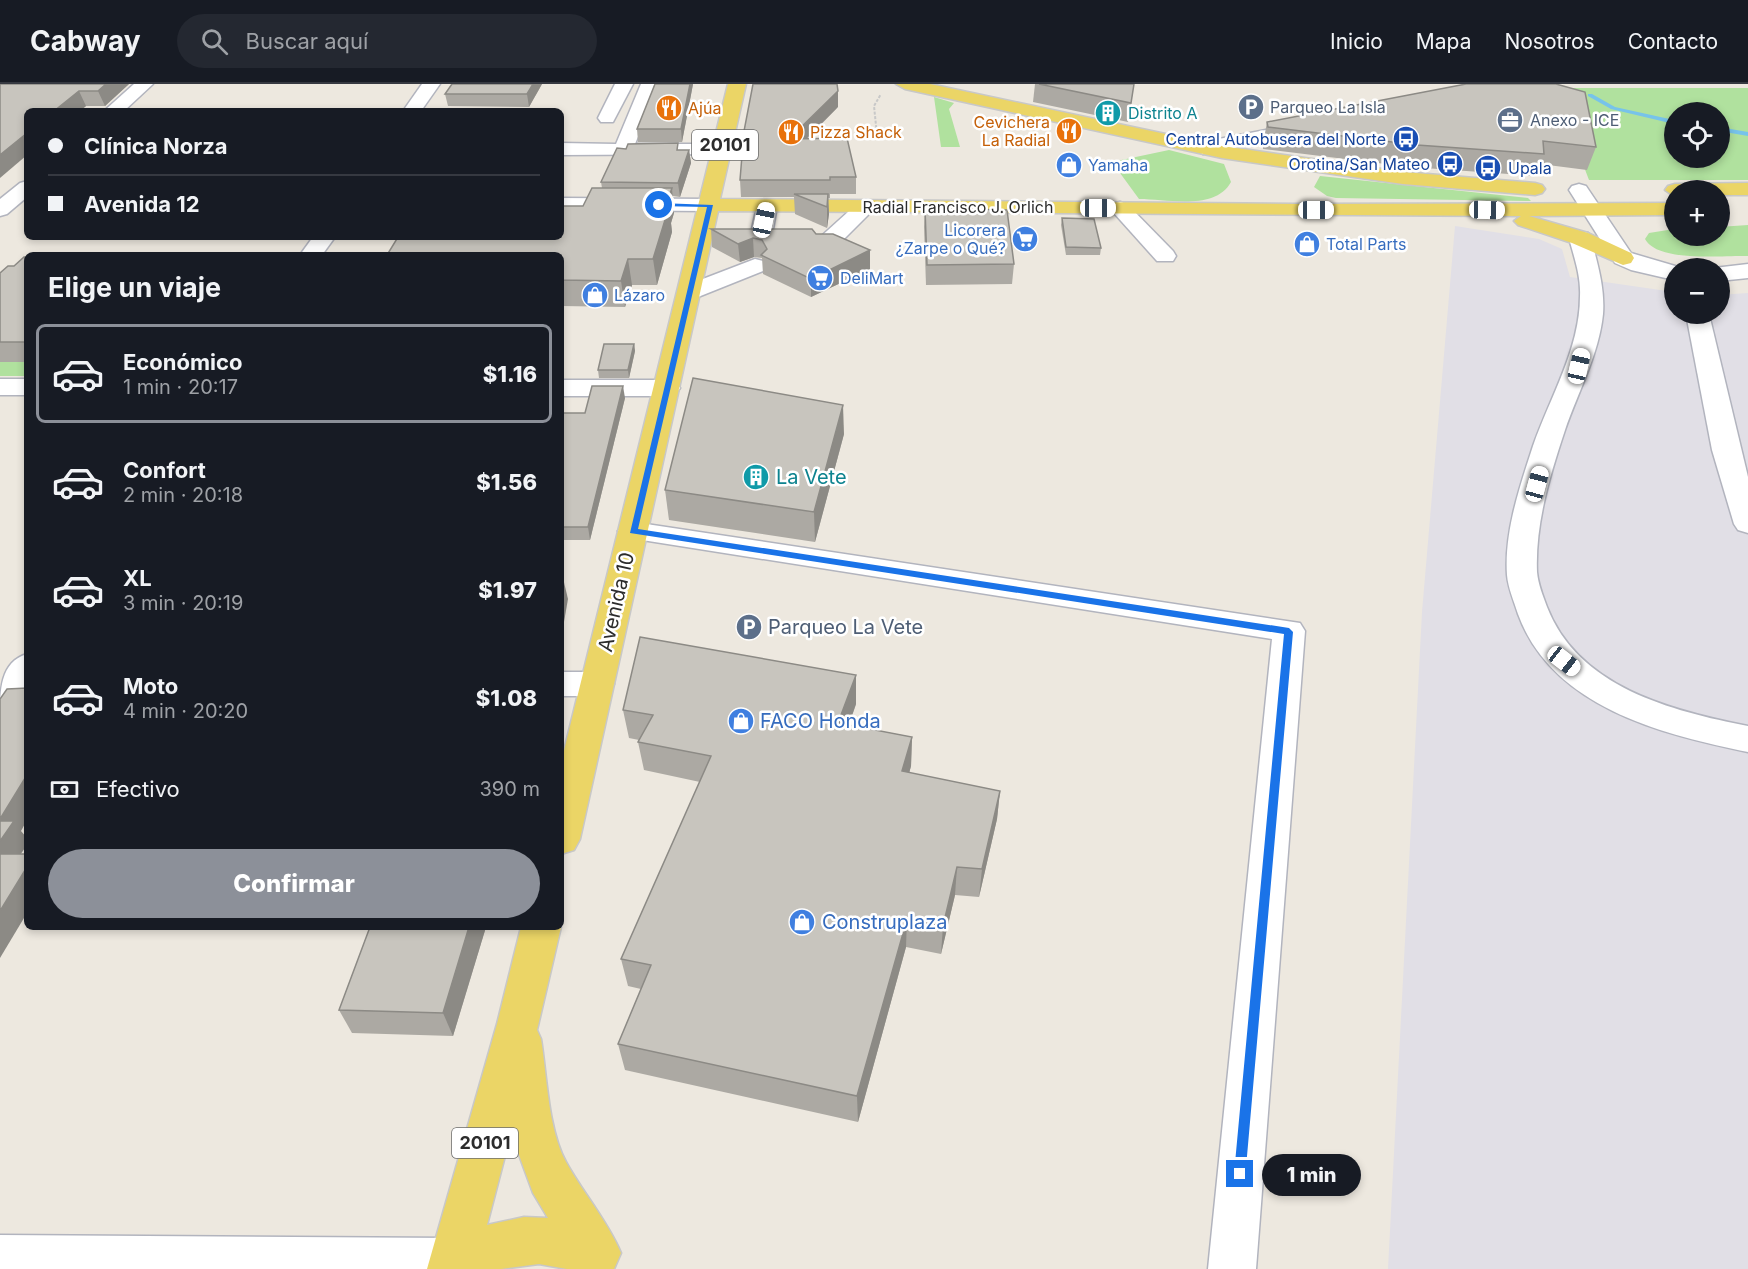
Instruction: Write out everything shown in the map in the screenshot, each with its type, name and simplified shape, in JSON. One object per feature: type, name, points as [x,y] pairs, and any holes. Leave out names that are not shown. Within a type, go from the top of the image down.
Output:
[{"type":"main road","name":"Avenida 10","points":[[564,826],[690,291],[723,235],[710,205],[737,84]]},
{"type":"main road","points":[[905,84],[1213,150],[1338,169],[1450,183],[1579,190],[1664,190]]},
{"type":"main road","points":[[1213,150],[1236,160],[1249,183],[1241,199],[1222,209]]},
{"type":"main road","points":[[1338,169],[1307,172],[1294,187],[1319,202],[1352,210]]},
{"type":"main road","points":[[1730,189],[1748,189]]},
{"type":"main road","name":"Radial Francisco J. Orlich","points":[[710,205],[1352,210],[1664,209]]},
{"type":"main road","points":[[1730,208],[1748,207]]},
{"type":"main road","points":[[1422,209],[1528,222],[1580,238],[1623,258]]},
{"type":"main road","name":"20101","points":[[452,1266],[518,1024],[540,930]]},
{"type":"main road","points":[[452,1266],[493,1247],[527,1239],[565,1244],[597,1254],[549,1177],[534,1140],[518,1024]]},
{"type":"street","points":[[116,108],[144,84]]},
{"type":"street","points":[[414,108],[431,84]]},
{"type":"street","points":[[607,118],[624,84]]},
{"type":"street","points":[[623,149],[650,84]]},
{"type":"street","points":[[1213,150],[1323,125]]},
{"type":"street","points":[[564,149],[723,150]]},
{"type":"street","points":[[9,204],[24,190]]},
{"type":"street","points":[[1579,190],[1623,258],[1639,265],[1664,271]]},
{"type":"street","points":[[564,204],[710,205]]},
{"type":"street","points":[[762,248],[767,206]]},
{"type":"street","points":[[825,245],[866,206]]},
{"type":"street","points":[[1120,208],[1165,256]]},
{"type":"street","points":[[723,235],[762,248]]},
{"type":"street","points":[[1580,238],[1592,296],[1579,366],[1552,429],[1527,522],[1522,573],[1531,614],[1547,643],[1564,661],[1621,702],[1681,724],[1748,739]]},
{"type":"street","points":[[690,291],[762,248]]},
{"type":"street","points":[[1730,273],[1748,271]]},
{"type":"street","points":[[1699,324],[1726,450],[1748,524]]},
{"type":"street","points":[[0,387],[24,387]]},
{"type":"street","points":[[564,388],[667,388]]},
{"type":"street","points":[[633,531],[1289,632],[1232,1269]]},
{"type":"street","points":[[564,684],[597,684]]},
{"type":"street","points":[[0,1259],[452,1266]]},
{"type":"path","points":[[857,135],[877,135],[874,106],[883,91]]},
{"type":"shaded area","points":[[1455,226],[1539,239],[1562,249],[1570,277],[1664,291],[1664,324],[1730,324],[1730,294],[1748,293],[1748,1269],[1388,1269],[1422,612]]},
{"type":"green space","points":[[1554,88],[1748,88],[1748,180],[1589,180]]},
{"type":"green space","points":[[934,97],[954,103],[949,109],[960,147],[941,147]]},
{"type":"green space","points":[[1169,150],[1224,164],[1231,182],[1224,191],[1203,200],[1139,199],[1112,162]]},
{"type":"green space","points":[[1320,176],[1528,198],[1531,201],[1336,198],[1327,196],[1314,187]]},
{"type":"green space","points":[[1748,225],[1748,256],[1677,255],[1652,247],[1645,239],[1649,233],[1664,231],[1664,246],[1730,246],[1730,226]]},
{"type":"green space","points":[[0,362],[24,362],[24,376],[0,376]]},
{"type":"building","points":[[0,84],[106,84],[98,91],[79,91],[58,108],[24,108],[24,135],[0,155]]},
{"type":"building","points":[[452,84],[533,84],[527,94],[445,94]]},
{"type":"building","name":"Ajúa","points":[[655,84],[690,84],[681,129],[637,129]]},
{"type":"building","points":[[753,84],[837,84],[838,91],[789,139],[847,138],[856,177],[830,177],[830,180],[740,180],[744,131]]},
{"type":"building","points":[[1039,84],[1134,84],[1131,103]]},
{"type":"building","points":[[1466,84],[1556,84],[1585,92],[1596,147],[1543,141],[1544,154],[1417,145],[1268,127],[1267,122]]},
{"type":"building","points":[[678,143],[677,150],[689,150],[678,183],[601,182],[617,148],[626,149],[628,144]]},
{"type":"building","points":[[592,188],[672,188],[665,207],[669,207],[653,259],[628,259],[621,281],[564,280],[564,252],[389,252],[396,240],[564,240],[564,206],[583,206]]},
{"type":"building","points":[[794,194],[828,194],[827,207]]},
{"type":"building","points":[[925,208],[1007,210],[1014,264],[927,265]]},
{"type":"building","points":[[1062,218],[1094,219],[1101,248],[1066,247]]},
{"type":"building","points":[[711,229],[812,229],[816,234],[833,234],[870,250],[811,279],[761,255],[767,249],[762,240],[753,238],[738,244]]},
{"type":"building","points":[[24,257],[24,342],[0,342],[0,273],[8,266],[14,266]]},
{"type":"building","points":[[604,344],[634,344],[628,370],[598,370]]},
{"type":"building","name":"La Vete","points":[[693,378],[843,405],[814,512],[665,490]]},
{"type":"building","points":[[592,386],[623,386],[588,527],[564,527],[564,413],[585,413]]},
{"type":"building","name":"Construplaza","points":[[640,637],[856,675],[838,723],[912,737],[902,771],[1000,791],[982,869],[957,867],[943,926],[907,919],[857,1096],[618,1044],[651,965],[621,959],[711,756],[638,742],[653,715],[623,710]]},
{"type":"building","points":[[24,688],[24,780],[0,819],[0,699],[7,689]]},
{"type":"building","points":[[0,821],[14,821],[0,841]]},
{"type":"building","points":[[0,854],[24,854],[24,872],[0,911]]},
{"type":"building","points":[[369,930],[468,930],[443,1013],[339,1010]]},
{"type":"waterway","points":[[1590,95],[1613,108],[1664,120]]},
{"type":"waterway","points":[[1730,131],[1748,134]]},
{"type":"place","name":"Parqueo La Isla","points":[[1251,107]]},
{"type":"place","name":"Ajúa","points":[[669,108]]},
{"type":"place","name":"Distrito A","points":[[1108,113]]},
{"type":"place","name":"Anexo - ICE","points":[[1510,120]]},
{"type":"place","name":"Cevichera La Radial","points":[[1069,131]]},
{"type":"place","name":"Pizza Shack","points":[[791,132]]},
{"type":"place","name":"Central Autobusera del Norte","points":[[1406,139]]},
{"type":"place","name":"Orotina/San Mateo","points":[[1450,164]]},
{"type":"place","name":"Yamaha","points":[[1069,165]]},
{"type":"place","name":"Upala","points":[[1488,168]]},
{"type":"place","name":"Licorera ¿Zarpe o Qué?","points":[[1025,239]]},
{"type":"place","name":"Total Parts","points":[[1307,244]]},
{"type":"place","name":"DeliMart","points":[[820,278]]},
{"type":"place","name":"Lázaro","points":[[595,295]]},
{"type":"place","name":"La Vete","points":[[756,477]]},
{"type":"place","name":"Parqueo La Vete","points":[[749,627]]},
{"type":"place","name":"FACO Honda","points":[[741,721]]},
{"type":"place","name":"Construplaza","points":[[802,922]]},
{"type":"route","points":[[659,205],[710,205],[633,531],[1289,632],[1240,1174]]}]
